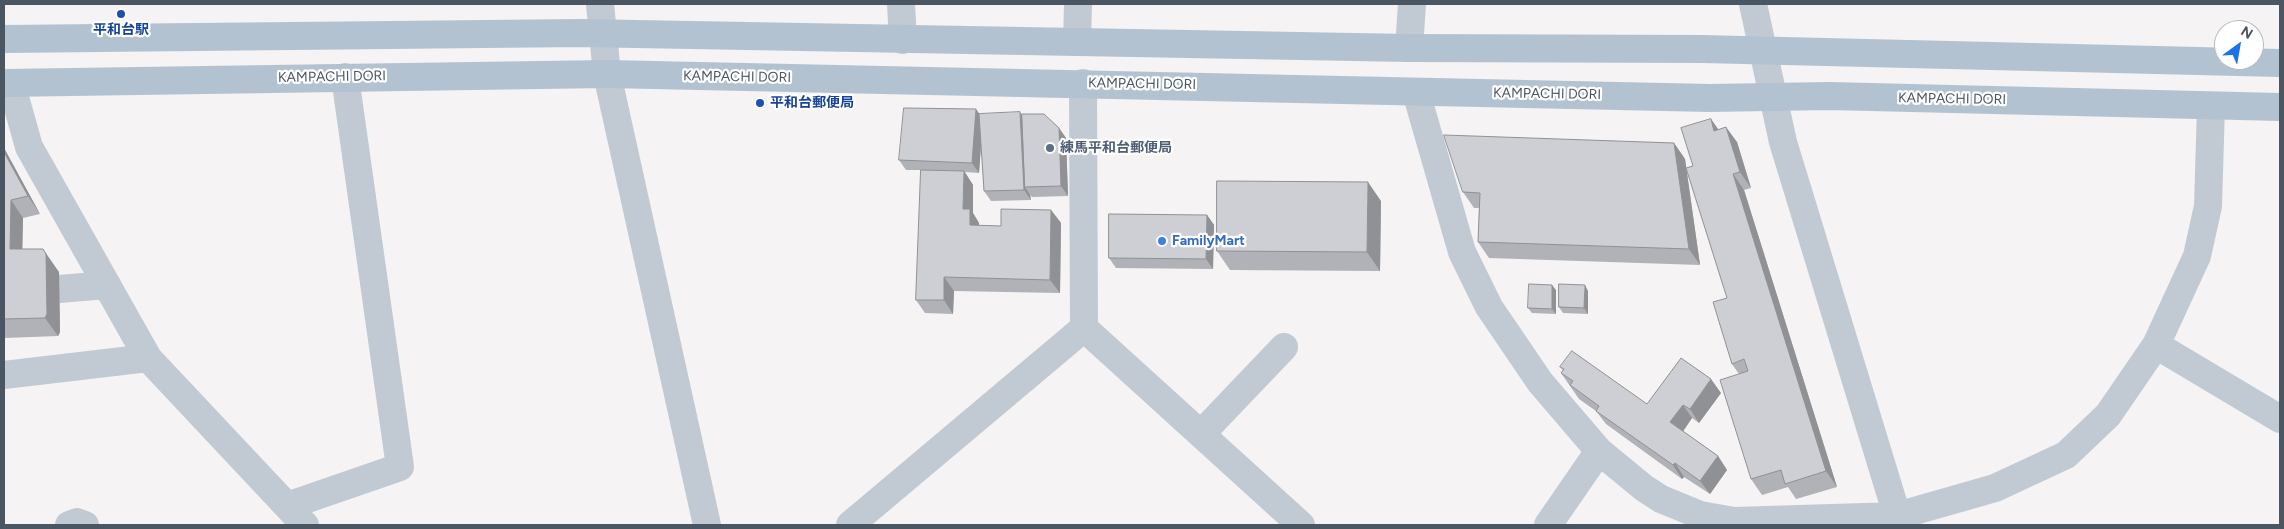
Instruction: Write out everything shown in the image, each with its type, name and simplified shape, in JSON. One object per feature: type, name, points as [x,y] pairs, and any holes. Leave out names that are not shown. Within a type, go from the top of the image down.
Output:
[{"type":"main road","points":[[4,39],[602,34],[1409,48],[1762,50],[2280,62]]},
{"type":"main road","name":"KAMPACHI DORI","points":[[8,83],[607,74],[1710,98],[1829,96],[2280,107]]},
{"type":"street","points":[[600,4],[607,74],[707,525]]},
{"type":"street","points":[[900,4],[903,40]]},
{"type":"street","points":[[1077,42],[1078,4]]},
{"type":"street","points":[[1409,48],[1412,4]]},
{"type":"street","points":[[1753,4],[1783,142],[1898,521]]},
{"type":"street","points":[[8,83],[29,147],[148,358],[296,516],[400,467],[346,77]]},
{"type":"street","points":[[1083,83],[1084,328],[1301,525]]},
{"type":"street","points":[[1416,92],[1462,252],[1474,280],[1505,333],[1540,382],[1599,451],[1628,476],[1661,499],[1680,508],[1717,519],[1862,518],[1898,521],[1995,488],[2066,456],[2108,415],[2156,345],[2197,256],[2208,206],[2211,106]]},
{"type":"street","points":[[59,288],[107,285]]},
{"type":"street","points":[[850,525],[1084,328]]},
{"type":"street","points":[[2156,345],[2280,419]]},
{"type":"street","points":[[1201,434],[1284,347]]},
{"type":"street","points":[[4,375],[148,358]]},
{"type":"street","points":[[1548,525],[1599,451]]},
{"type":"street","points":[[69,525],[77,522],[85,525]]},
{"type":"building","points":[[904,108],[976,109],[972,163],[899,160]]},
{"type":"building","points":[[1020,112],[1024,190],[984,191],[979,114]]},
{"type":"building","points":[[1022,114],[1044,114],[1059,128],[1061,186],[1025,187]]},
{"type":"building","points":[[1711,119],[1714,131],[1726,127],[1740,172],[1733,174],[1826,471],[1785,484],[1781,470],[1751,479],[1720,380],[1748,371],[1744,359],[1732,364],[1713,302],[1727,298],[1686,168],[1693,166],[1681,128]]},
{"type":"building","points":[[1444,135],[1674,143],[1689,249],[1478,242],[1480,193],[1463,192]]},
{"type":"building","points":[[4,152],[28,196],[11,200],[10,249],[43,249],[46,254],[47,314],[45,318],[4,319]]},
{"type":"building","points":[[921,170],[964,171],[963,209],[970,209],[970,225],[1001,226],[1001,209],[1051,210],[1050,280],[944,277],[944,300],[916,300]]},
{"type":"building","points":[[1217,181],[1368,182],[1367,252],[1217,251]]},
{"type":"building","points":[[1109,214],[1207,215],[1206,259],[1109,258]]},
{"type":"building","points":[[1529,284],[1552,285],[1552,309],[1528,308]]},
{"type":"building","points":[[1559,284],[1585,285],[1584,308],[1559,307]]},
{"type":"building","points":[[1572,351],[1647,404],[1681,358],[1711,379],[1690,409],[1683,405],[1670,422],[1718,456],[1700,481],[1675,463],[1673,465],[1596,411],[1599,406],[1570,385],[1573,381],[1561,373],[1564,369],[1560,367]]},
{"type":"place","name":"平和台駅","points":[[121,14]]},
{"type":"place","name":"平和台郵便局","points":[[760,103]]},
{"type":"place","name":"練馬平和台郵便局","points":[[1050,148]]},
{"type":"place","name":"FamilyMart","points":[[1162,241]]}]
